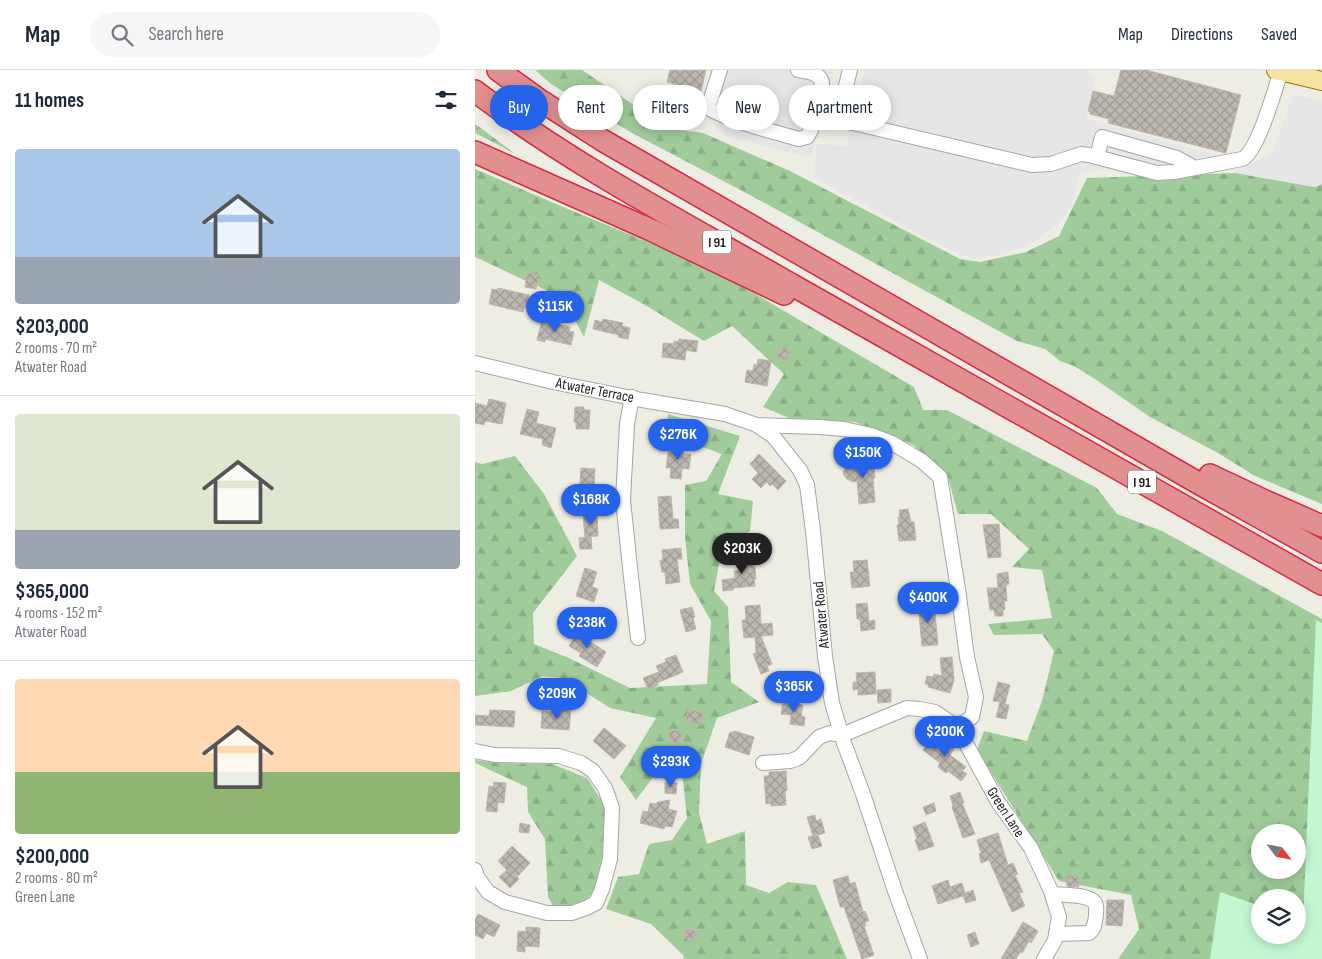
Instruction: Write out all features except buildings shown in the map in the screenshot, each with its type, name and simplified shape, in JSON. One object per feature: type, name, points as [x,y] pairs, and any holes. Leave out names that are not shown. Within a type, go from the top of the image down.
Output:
[{"type":"highway","name":"I 91","points":[[497,70],[553,110],[603,140],[1200,484],[1322,552]]},
{"type":"highway","name":"I 91","points":[[475,91],[530,130],[586,166],[1322,584]]},
{"type":"highway","points":[[475,152],[651,230],[966,383]]},
{"type":"highway","points":[[985,359],[1212,476],[1322,526]]},
{"type":"main road","points":[[1278,71],[1317,77]]},
{"type":"street","points":[[720,70],[707,108],[719,114],[799,139],[807,137],[811,130]]},
{"type":"street","points":[[798,70],[817,75],[821,78],[822,85]]},
{"type":"street","points":[[846,85],[850,70]]},
{"type":"street","points":[[883,130],[1032,165],[1062,162],[1081,154],[1157,173],[1175,172],[1246,157],[1261,128],[1278,71]]},
{"type":"street","points":[[1097,157],[1102,136],[1177,158],[1195,168]]},
{"type":"street","name":"Atwater Terrace","points":[[475,363],[553,382],[725,414],[757,425],[844,429],[871,435],[892,443],[922,461],[940,477],[967,657],[976,697],[972,717],[957,727]]},
{"type":"street","points":[[632,398],[627,424],[623,500],[638,638]]},
{"type":"street","name":"Atwater Road","points":[[757,425],[773,436],[800,470],[807,485],[825,656],[832,704],[920,959]]},
{"type":"street","name":"Green Lane","points":[[763,763],[796,759],[819,737],[830,733],[842,735],[907,708],[935,712],[957,727],[998,802],[1031,848],[1052,894],[1059,918],[1055,940],[1044,959]]},
{"type":"street","points":[[475,751],[495,755],[559,756],[581,763],[593,772],[605,788],[612,808],[610,859],[602,889],[595,902],[586,908],[571,912],[547,913],[505,902],[488,892],[477,877],[475,870]]},
{"type":"street","points":[[1052,894],[1088,898],[1092,900],[1096,908],[1094,928],[1089,933],[1056,934]]},
{"type":"green space","points":[[535,70],[582,70],[604,85],[558,85],[558,88]]},
{"type":"green space","points":[[623,98],[633,104],[633,130],[682,130],[703,133],[790,171],[960,259],[980,262],[1026,252],[1059,236],[1087,178],[1236,173],[1315,187],[1322,184],[1322,504],[1255,476],[1218,453],[1150,417],[1098,381],[1074,366],[1060,361],[1045,349],[1017,341],[750,195],[623,128]]},
{"type":"green space","points":[[475,124],[478,126],[514,153],[475,133]]},
{"type":"green space","points":[[475,169],[694,261],[757,295],[914,387],[923,410],[947,410],[1097,488],[1117,514],[1162,531],[1322,619],[1322,959],[1118,959],[1139,929],[1131,895],[1059,881],[977,750],[984,731],[1027,741],[1042,701],[1054,651],[1042,634],[994,635],[988,624],[1052,618],[1042,570],[1012,567],[1029,549],[991,514],[958,514],[947,474],[913,445],[855,422],[789,418],[763,407],[784,374],[732,326],[704,341],[599,280],[584,337],[563,298],[475,257]]},
{"type":"green space","points":[[668,414],[740,436],[718,494],[753,501],[750,531],[722,549],[714,591],[728,607],[731,682],[759,702],[717,718],[701,764],[699,813],[707,844],[745,831],[746,885],[769,893],[788,882],[816,885],[847,959],[683,959],[684,956],[651,924],[606,909],[618,877],[639,874],[649,844],[672,840],[687,818],[682,772],[660,768],[636,800],[620,777],[656,718],[610,708],[563,678],[543,676],[511,691],[475,696],[475,462],[482,464],[515,456],[544,494],[577,556],[533,613],[534,644],[569,658],[630,688],[707,684],[711,621],[690,584],[685,537],[685,485],[706,481],[722,454],[666,434]]},
{"type":"green space","points":[[1316,620],[1322,623],[1322,959],[1210,959],[1220,892],[1251,903],[1251,944],[1306,944],[1306,889],[1304,889]]},
{"type":"green space","points":[[475,760],[497,763],[552,764],[587,778],[607,809],[604,860],[595,890],[583,903],[554,908],[548,897],[545,839],[528,812],[527,787],[475,763]]},
{"type":"shaded area","points":[[714,70],[833,70],[829,85],[789,85],[789,130],[818,130],[811,158],[725,136],[719,130],[779,130],[779,85],[717,85],[717,128],[707,117],[708,97]]},
{"type":"shaded area","points":[[865,70],[1088,70],[1096,76],[1086,119],[1223,157],[1079,173],[1073,203],[1060,223],[1028,246],[976,259],[959,254],[813,178],[817,144],[847,146],[851,130],[891,130],[891,85],[861,85]]},
{"type":"shaded area","points":[[1293,95],[1322,101],[1322,184],[1315,187],[1236,173],[1272,152]]}]
